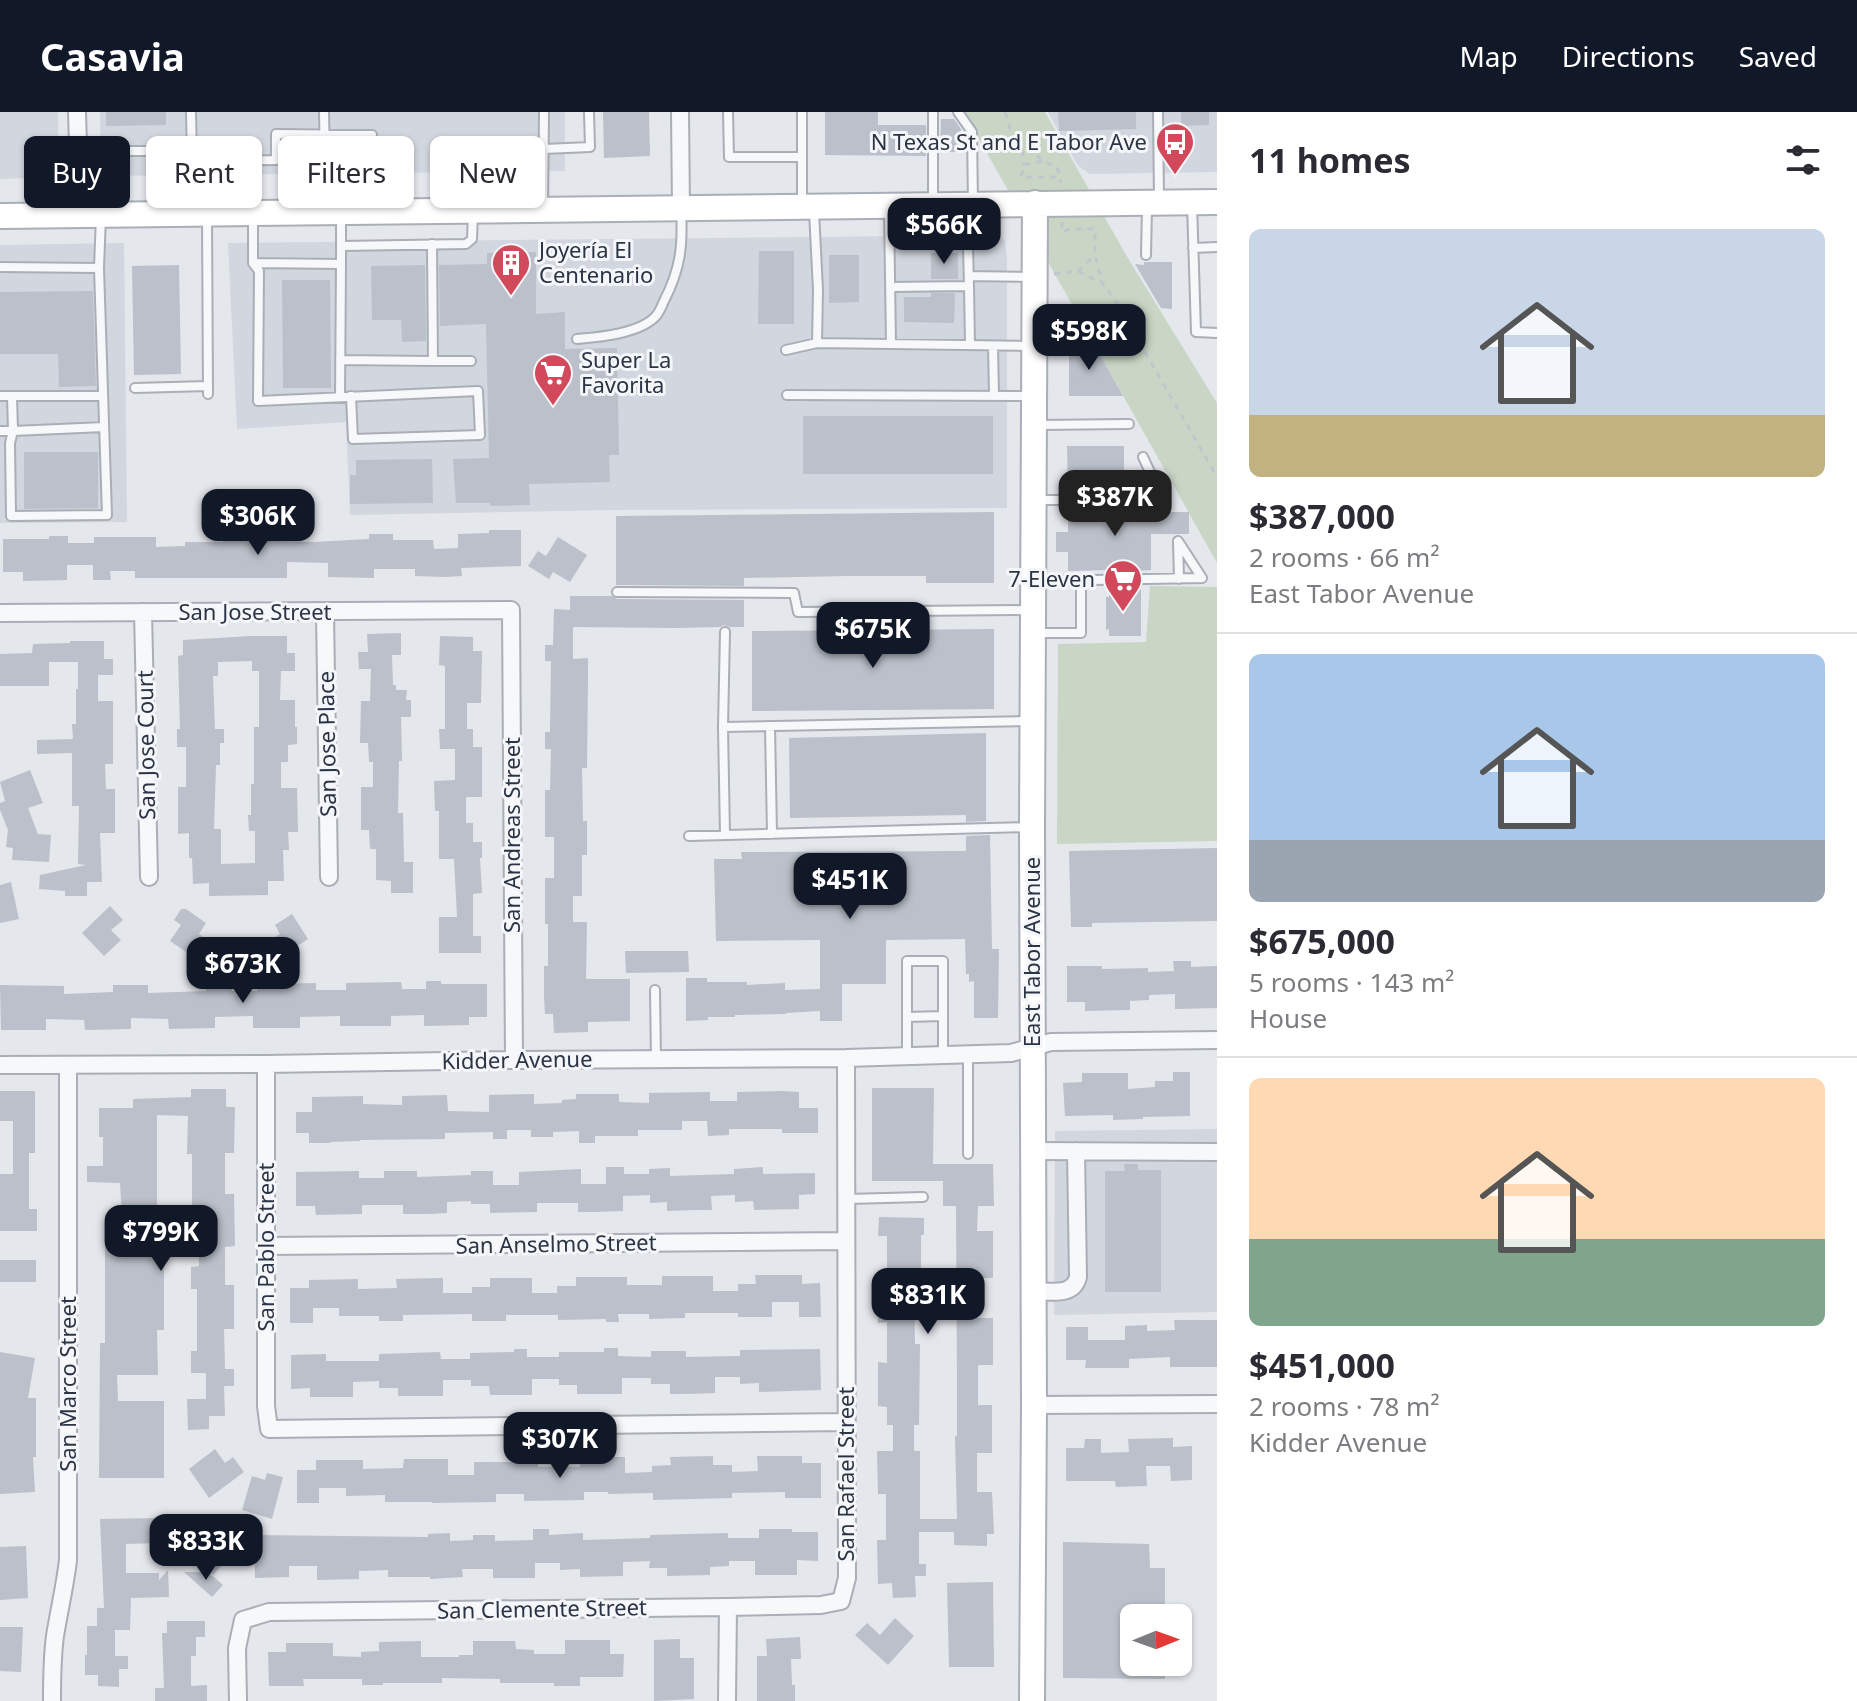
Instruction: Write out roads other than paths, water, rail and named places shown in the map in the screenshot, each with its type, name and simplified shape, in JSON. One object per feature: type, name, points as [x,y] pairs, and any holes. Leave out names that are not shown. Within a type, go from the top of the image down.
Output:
[{"type":"main road","points":[[0,216],[1217,202]]},
{"type":"main road","name":"East Tabor Avenue","points":[[1032,1701],[1033,425],[1034,346],[1044,276],[1035,203]]},
{"type":"street","points":[[77,112],[90,215]]},
{"type":"street","points":[[680,112],[681,208]]},
{"type":"street","name":"San Jose Street","points":[[0,613],[511,610]]},
{"type":"street","name":"San Andreas Street","points":[[511,610],[514,1060]]},
{"type":"street","name":"San Jose Court","points":[[143,612],[149,877]]},
{"type":"street","name":"San Jose Place","points":[[325,612],[329,877]]},
{"type":"street","name":"Kidder Avenue","points":[[0,1065],[846,1058],[1011,1053],[1055,1042],[1217,1040]]},
{"type":"street","name":"San Rafael Street","points":[[841,1601],[847,1578],[846,1058]]},
{"type":"street","name":"San Pablo Street","points":[[266,1064],[266,1406],[269,1429],[845,1422]]},
{"type":"street","name":"San Marco Street","points":[[52,1701],[55,1635],[68,1560],[68,1066]]},
{"type":"street","points":[[1033,1151],[1217,1152]]},
{"type":"street","points":[[1034,1291],[1067,1291],[1076,1285],[1076,1151]]},
{"type":"street","name":"San Anselmo Street","points":[[266,1246],[846,1241]]},
{"type":"street","points":[[1034,1405],[1217,1404]]},
{"type":"street","name":"San Clemente Street","points":[[238,1701],[237,1648],[243,1620],[269,1612],[728,1607],[821,1605],[841,1601]]},
{"type":"street","points":[[727,1701],[728,1607]]},
{"type":"lane","points":[[191,112],[192,136]]},
{"type":"lane","points":[[324,112],[333,213],[341,246],[340,397]]},
{"type":"lane","points":[[544,112],[544,136]]},
{"type":"lane","points":[[545,149],[590,147],[589,112]]},
{"type":"lane","points":[[728,112],[729,157],[802,157]]},
{"type":"lane","points":[[802,112],[802,157],[818,290],[817,343]]},
{"type":"lane","points":[[933,112],[933,205]]},
{"type":"lane","points":[[958,112],[972,132],[970,345]]},
{"type":"lane","points":[[1146,255],[1153,203],[1158,112]]},
{"type":"lane","points":[[262,160],[276,160],[276,134],[372,135]]},
{"type":"lane","points":[[1192,202],[1196,332],[1217,333]]},
{"type":"lane","points":[[889,205],[891,344]]},
{"type":"lane","points":[[135,388],[208,390],[198,208]]},
{"type":"lane","points":[[577,339],[610,336],[656,317],[675,280],[683,240],[681,208]]},
{"type":"lane","points":[[341,246],[469,243],[473,232],[473,211]]},
{"type":"lane","points":[[253,213],[253,263],[259,271],[258,401],[351,396],[478,391],[480,435],[353,439],[351,396]]},
{"type":"lane","points":[[12,396],[11,516],[107,515],[99,268],[90,215]]},
{"type":"lane","points":[[432,244],[433,361]]},
{"type":"lane","points":[[1193,248],[1217,247]]},
{"type":"lane","points":[[253,263],[341,264]]},
{"type":"lane","points":[[0,267],[99,268]]},
{"type":"lane","points":[[890,287],[1044,276]]},
{"type":"lane","points":[[786,350],[817,343],[1034,346]]},
{"type":"lane","points":[[993,346],[994,396]]},
{"type":"lane","points":[[340,360],[471,361]]},
{"type":"lane","points":[[787,395],[1034,396]]},
{"type":"lane","points":[[0,396],[103,396]]},
{"type":"lane","points":[[1033,425],[1129,424]]},
{"type":"lane","points":[[0,431],[104,427]]},
{"type":"lane","points":[[1033,500],[1163,500],[1143,457]]},
{"type":"lane","points":[[1033,581],[1179,579],[1202,578],[1178,541],[1179,579]]},
{"type":"lane","points":[[617,592],[794,593],[798,612],[1033,621],[1081,633],[1081,580]]},
{"type":"lane","points":[[725,632],[725,835]]},
{"type":"lane","points":[[723,727],[1032,721]]},
{"type":"lane","points":[[770,726],[772,834]]},
{"type":"lane","points":[[689,836],[1032,827]]},
{"type":"lane","points":[[907,1056],[907,961],[943,961],[943,1055]]},
{"type":"lane","points":[[655,990],[656,1060]]},
{"type":"lane","points":[[907,1017],[943,1016]]},
{"type":"lane","points":[[968,1054],[968,1154]]},
{"type":"lane","points":[[846,1199],[923,1197]]},
{"type":"place","name":"N Texas St and E Tabor Ave","points":[[1175,176]]},
{"type":"place","name":"Joyería El Centenario","points":[[511,297]]},
{"type":"place","name":"Super La Favorita","points":[[553,407]]},
{"type":"place","name":"7-Eleven","points":[[1123,613]]}]
